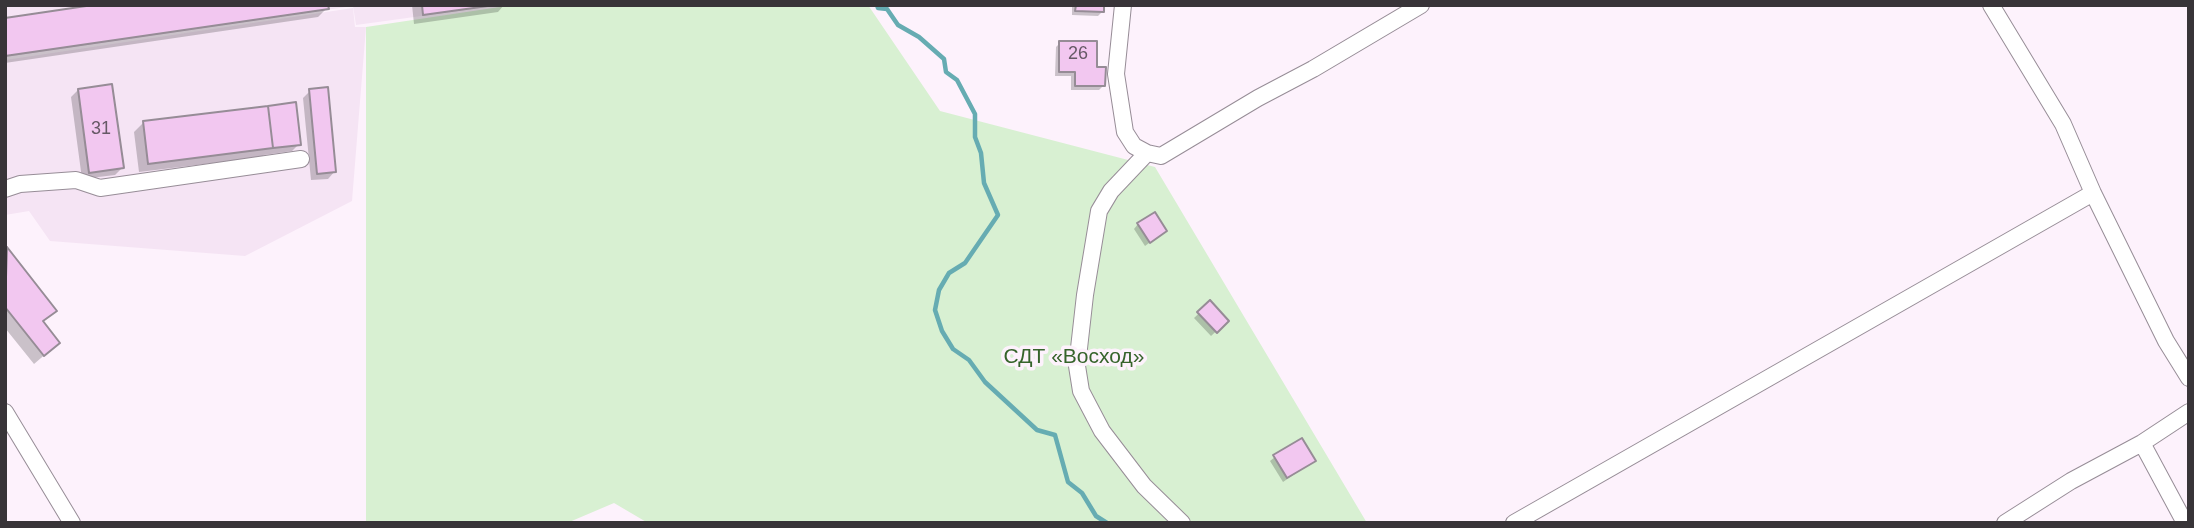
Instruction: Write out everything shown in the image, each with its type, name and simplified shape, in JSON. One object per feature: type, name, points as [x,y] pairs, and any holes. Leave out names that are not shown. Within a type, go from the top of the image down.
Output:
[{"type":"lane","points":[[1123,5],[1116,74],[1125,132],[1134,146],[1161,156],[1421,5]]},
{"type":"lane","points":[[1991,5],[2063,124],[2093,193],[2166,341],[2189,378]]},
{"type":"lane","points":[[1147,153],[1111,191],[1100,211],[1085,295],[1077,366],[1081,391],[1102,431],[1144,486],[1182,523]]},
{"type":"lane","points":[[5,189],[20,184],[76,180],[100,188],[301,159]]},
{"type":"lane","points":[[1514,523],[2093,193]]},
{"type":"lane","points":[[5,412],[72,523]]},
{"type":"lane","points":[[2005,523],[2071,481],[2142,443],[2189,412]]},
{"type":"lane","points":[[2142,443],[2185,523]]},
{"type":"shaded area","points":[[5,5],[502,5],[356,25],[353,6],[5,57]]},
{"type":"shaded area","points":[[353,8],[355,27],[366,27],[352,201],[245,256],[50,241],[29,211],[5,215],[5,60]]},
{"type":"green space","name":"СДТ «Восход»","points":[[513,5],[868,5],[940,111],[1155,167],[1367,523],[648,523],[614,503],[567,523],[366,523],[366,27]]},
{"type":"building","points":[[93,5],[328,5],[329,9],[5,56],[5,18]]},
{"type":"building","points":[[422,5],[495,5],[423,15]]},
{"type":"building","points":[[1076,5],[1104,5],[1104,12],[1075,11]]},
{"type":"building","points":[[1059,41],[1097,41],[1097,67],[1106,67],[1105,86],[1075,86],[1075,72],[1059,72]]},
{"type":"building","points":[[112,84],[124,168],[89,173],[78,89]]},
{"type":"building","points":[[328,87],[336,172],[317,174],[309,89]]},
{"type":"building","points":[[296,102],[301,145],[273,148],[268,106]]},
{"type":"building","points":[[268,106],[273,148],[148,164],[143,121]]},
{"type":"building","points":[[1155,212],[1167,231],[1150,243],[1137,223]]},
{"type":"building","points":[[7,247],[57,311],[43,321],[60,343],[44,356],[5,307]]},
{"type":"building","points":[[1210,300],[1229,321],[1217,333],[1197,312]]},
{"type":"building","points":[[1302,438],[1316,461],[1287,478],[1273,455]]},
{"type":"waterway","points":[[877,5],[878,8],[887,9],[898,25],[919,37],[944,59],[946,72],[957,80],[975,114],[975,137],[981,153],[984,183],[998,215],[965,263],[949,273],[939,290],[935,310],[942,331],[953,349],[969,360],[985,382],[1037,430],[1055,435],[1068,482],[1082,493],[1096,516],[1107,523]]}]
